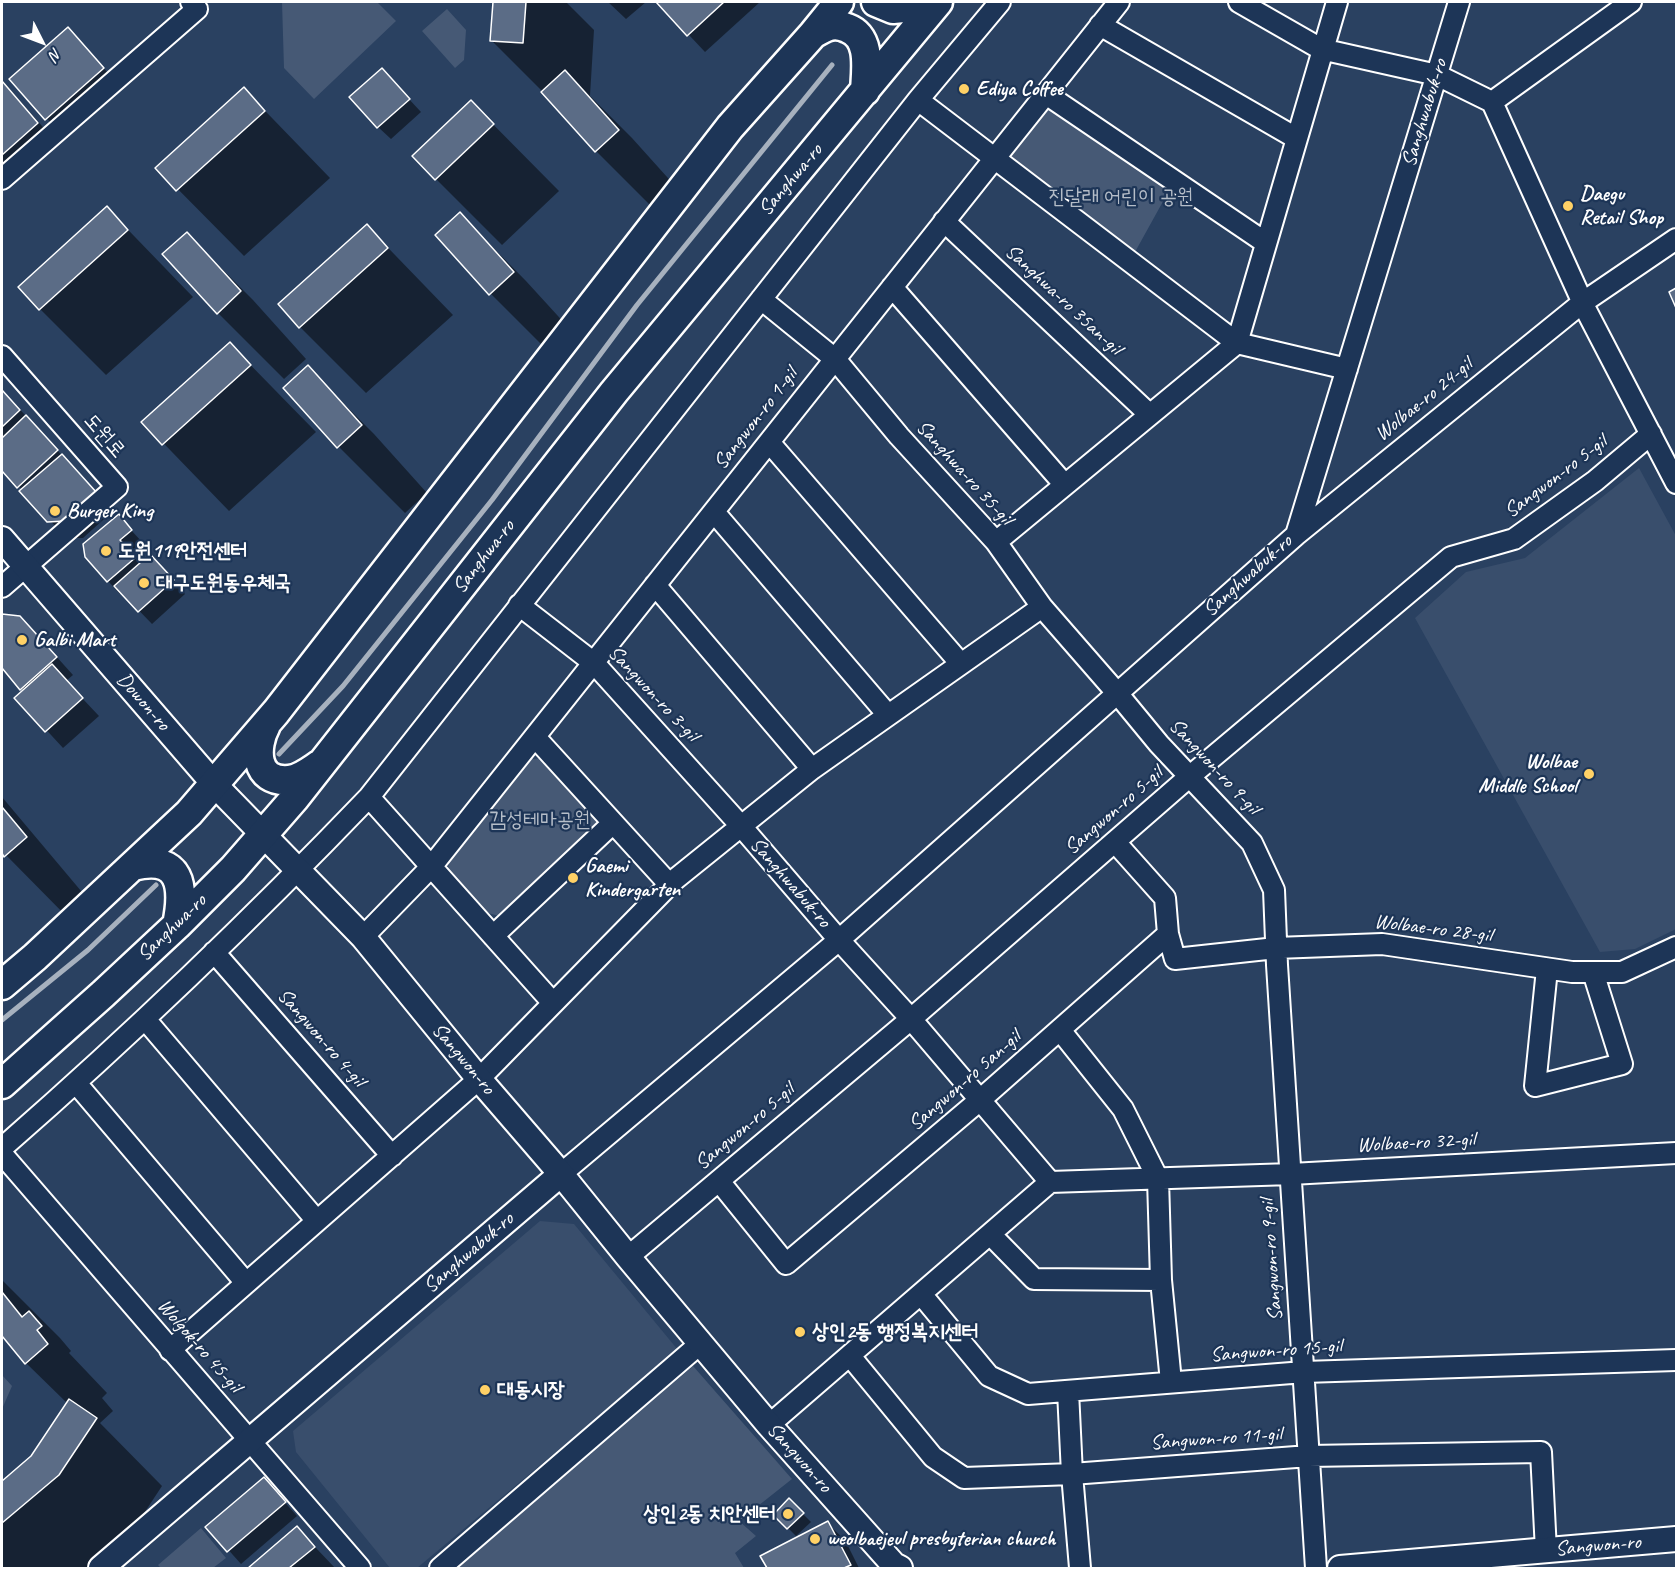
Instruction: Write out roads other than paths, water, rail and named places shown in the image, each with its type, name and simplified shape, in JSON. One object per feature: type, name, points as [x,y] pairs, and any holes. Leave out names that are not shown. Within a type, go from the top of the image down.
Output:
[{"type":"main road","points":[[2,984],[189,813],[267,723],[730,127],[839,2]]},
{"type":"main road","points":[[876,2],[893,9],[937,3]]},
{"type":"main road","name":"Sanghwa-ro","points":[[2,1084],[177,925],[264,833],[322,763],[614,392],[937,3]]},
{"type":"main road","points":[[813,34],[828,25],[836,24],[857,34],[865,48],[865,91]]},
{"type":"main road","points":[[267,723],[260,735],[258,746],[258,761],[267,774],[274,778],[289,780],[302,776],[322,763]]},
{"type":"main road","points":[[132,866],[148,862],[164,865],[178,879],[182,902],[177,925]]},
{"type":"street","points":[[2,179],[198,9],[191,2]]},
{"type":"street","points":[[2,1148],[145,1019],[299,870],[369,797],[918,100],[1000,2]]},
{"type":"street","name":"Sangwon-ro 1-gil","points":[[363,937],[431,867],[1119,2]]},
{"type":"street","points":[[1239,2],[1322,49],[1437,75],[1492,102],[1582,303],[1677,483]]},
{"type":"street","points":[[996,542],[1237,343],[1336,2]]},
{"type":"street","name":"Sanghwabuk-ro","points":[[100,1569],[561,1174],[839,940],[1296,535],[1459,2]]},
{"type":"street","points":[[1492,102],[1631,2]]},
{"type":"street","points":[[1100,25],[1296,138]]},
{"type":"street","points":[[1046,94],[1266,243]]},
{"type":"street","points":[[918,100],[1237,343],[1347,369]]},
{"type":"street","name":"Sanghwa-ro 35an-gil","points":[[944,221],[1149,414]]},
{"type":"street","name":"Wolbae-ro 24-gil","points":[[1296,535],[1582,303],[1677,239]]},
{"type":"street","points":[[892,287],[1064,484]]},
{"type":"street","name":"Sanghwa-ro 35-gil","points":[[761,299],[835,359],[899,436],[996,542],[1042,607],[1118,693]]},
{"type":"street","name":"도원로","points":[[2,356],[117,487],[2,587]]},
{"type":"street","name":"Sangwon-ro 5-gil","points":[[628,1257],[911,1019],[1114,842],[1451,557],[1514,539],[1595,481],[1651,434]]},
{"type":"street","points":[[769,442],[961,664]]},
{"type":"street","points":[[714,512],[888,715]]},
{"type":"street","name":"Dowon-ro","points":[[2,539],[214,783]]},
{"type":"street","points":[[656,585],[812,769]]},
{"type":"street","name":"Sangwon-ro 3-gil","points":[[519,605],[594,663],[741,826]]},
{"type":"street","points":[[170,1350],[479,1079],[669,884],[812,769],[1042,607]]},
{"type":"street","name":"Sangwon-ro 9-gil","points":[[1118,693],[1159,744],[1252,843],[1274,890],[1316,1569]]},
{"type":"street","points":[[535,737],[669,884]]},
{"type":"street","name":"Sangwon-ro","points":[[214,783],[363,937],[769,1425],[900,1569]]},
{"type":"street","points":[[369,797],[553,1003]]},
{"type":"street","points":[[493,936],[613,823]]},
{"type":"street","name":"Sanghwabuk-ro","points":[[741,826],[839,940]]},
{"type":"street","points":[[1114,842],[1165,898],[1168,934],[1175,959],[1276,948]]},
{"type":"street","name":"Sangwon-ro 5an-gil","points":[[719,1180],[786,1264],[980,1100],[1168,934]]},
{"type":"street","points":[[769,1425],[1050,1182],[911,1019],[839,940]]},
{"type":"street","name":"Wolbae-ro 28-gil","points":[[1276,948],[1382,944],[1572,972],[1622,972],[1677,947]]},
{"type":"street","name":"Sangwon-ro 4-gil","points":[[214,952],[392,1156]]},
{"type":"street","points":[[1547,969],[1535,1086],[1622,1064],[1593,972]]},
{"type":"street","points":[[145,1019],[317,1221]]},
{"type":"street","points":[[1060,1030],[1124,1109],[1158,1179],[1161,1280],[1171,1383]]},
{"type":"street","points":[[76,1083],[246,1283]]},
{"type":"street","name":"Wolbae-ro 32-gil","points":[[1050,1182],[1290,1174],[1677,1153]]},
{"type":"street","name":"Wolgok-ro 45-gil","points":[[2,1154],[360,1569]]},
{"type":"street","points":[[990,1234],[1034,1279],[1161,1280]]},
{"type":"street","name":"Sangwon-ro 15-gil","points":[[921,1294],[989,1376],[1028,1394],[1304,1372],[1677,1360]]},
{"type":"street","points":[[440,1569],[701,1343]]},
{"type":"street","name":"Sangwon-ro 11-gil","points":[[850,1356],[933,1457],[964,1478],[1072,1474],[1309,1456],[1541,1452],[1546,1551]]},
{"type":"street","points":[[1068,1391],[1080,1569]]},
{"type":"street","name":"Sangwon-ro","points":[[1340,1569],[1677,1539]]},
{"type":"waterway","points":[[279,754],[343,686],[492,500],[637,305],[832,65]]},
{"type":"waterway","points":[[2,1020],[88,950],[156,885]]},
{"type":"place","name":"Ediya Coffee","points":[[964,89]]},
{"type":"place","name":"Daegu Retail Shop","points":[[1568,206]]},
{"type":"place","name":"Burger King","points":[[55,511]]},
{"type":"place","name":"도원119안전센터","points":[[106,551]]},
{"type":"place","name":"대구도원동우체국","points":[[144,583]]},
{"type":"place","name":"Galbi Mart","points":[[22,640]]},
{"type":"place","name":"Wolbae Middle School","points":[[1589,774]]},
{"type":"place","name":"Gaemi Kindergarten","points":[[573,878]]},
{"type":"place","name":"상인2동 행정복지센터","points":[[800,1332]]},
{"type":"place","name":"대동시장","points":[[485,1390]]},
{"type":"place","name":"상인2동 치안센터","points":[[788,1514]]},
{"type":"place","name":"weolbaejeul presbyterian church","points":[[815,1539]]},
{"type":"park label","name":"진달래 어린이 공원","points":[[1121,197]]},
{"type":"park label","name":"감성테마공원","points":[[540,820]]}]
